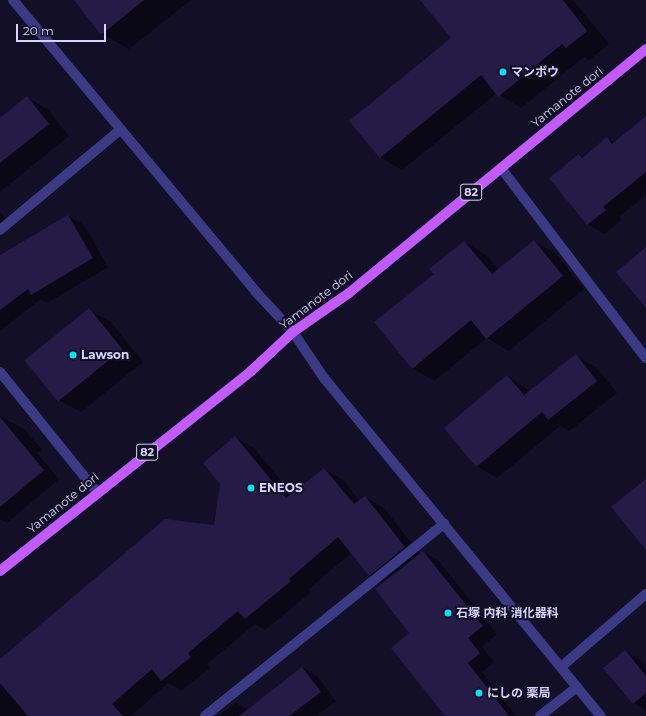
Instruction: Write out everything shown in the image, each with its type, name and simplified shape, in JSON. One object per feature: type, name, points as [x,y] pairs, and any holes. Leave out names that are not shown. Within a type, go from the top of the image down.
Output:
[{"type":"main road","name":"Yamanote dori","points":[[0,571],[251,370],[293,332],[349,293],[646,49]]},
{"type":"street","points":[[13,0],[256,292],[293,332],[324,378],[601,716]]},
{"type":"street","points":[[0,230],[120,130]]},
{"type":"street","points":[[501,168],[646,358]]},
{"type":"street","points":[[0,372],[97,492]]},
{"type":"street","points":[[205,716],[444,524]]},
{"type":"street","points":[[561,667],[646,594]]},
{"type":"street","points":[[540,716],[577,687]]},
{"type":"building","points":[[74,0],[144,0],[101,35]]},
{"type":"building","points":[[420,0],[563,0],[587,31],[566,48],[562,44],[498,97],[481,75],[380,158],[349,121],[451,38]]},
{"type":"building","points":[[27,96],[49,124],[0,163],[0,118]]},
{"type":"building","points":[[646,116],[646,172],[603,207],[606,210],[587,225],[549,178],[579,154],[582,158],[607,137],[612,144]]},
{"type":"building","points":[[68,215],[93,258],[31,295],[28,289],[0,310],[0,255]]},
{"type":"building","points":[[534,240],[563,276],[486,339],[471,320],[412,369],[374,322],[434,274],[429,269],[464,241],[492,274]]},
{"type":"building","points":[[646,247],[646,308],[616,272]]},
{"type":"building","name":"Lawson","points":[[89,308],[122,349],[58,401],[24,360]]},
{"type":"building","points":[[576,354],[597,381],[548,420],[542,412],[476,467],[444,428],[507,375],[524,395]]},
{"type":"building","points":[[0,417],[44,470],[0,507]]},
{"type":"building","points":[[235,436],[286,498],[324,468],[354,504],[365,496],[405,547],[369,576],[338,537],[289,579],[291,581],[245,619],[238,611],[188,653],[191,657],[161,681],[152,669],[112,704],[123,716],[28,716],[0,683],[0,659],[165,519],[214,525],[220,484],[203,463]]},
{"type":"building","points":[[646,479],[646,550],[611,507]]},
{"type":"building","name":"石塚 内科 消化器科","points":[[423,551],[483,626],[468,638],[480,653],[468,663],[509,716],[445,716],[391,648],[409,633],[375,589]]},
{"type":"building","points":[[625,650],[646,676],[646,693],[633,704],[603,668]]},
{"type":"building","points":[[302,667],[321,692],[289,716],[239,716]]},
{"type":"place","name":"マンボウ","points":[[503,72]]},
{"type":"place","name":"Lawson","points":[[73,355]]},
{"type":"place","name":"ENEOS","points":[[251,488]]},
{"type":"place","name":"石塚 内科 消化器科","points":[[448,613]]},
{"type":"place","name":"にしの 薬局","points":[[479,693]]}]
